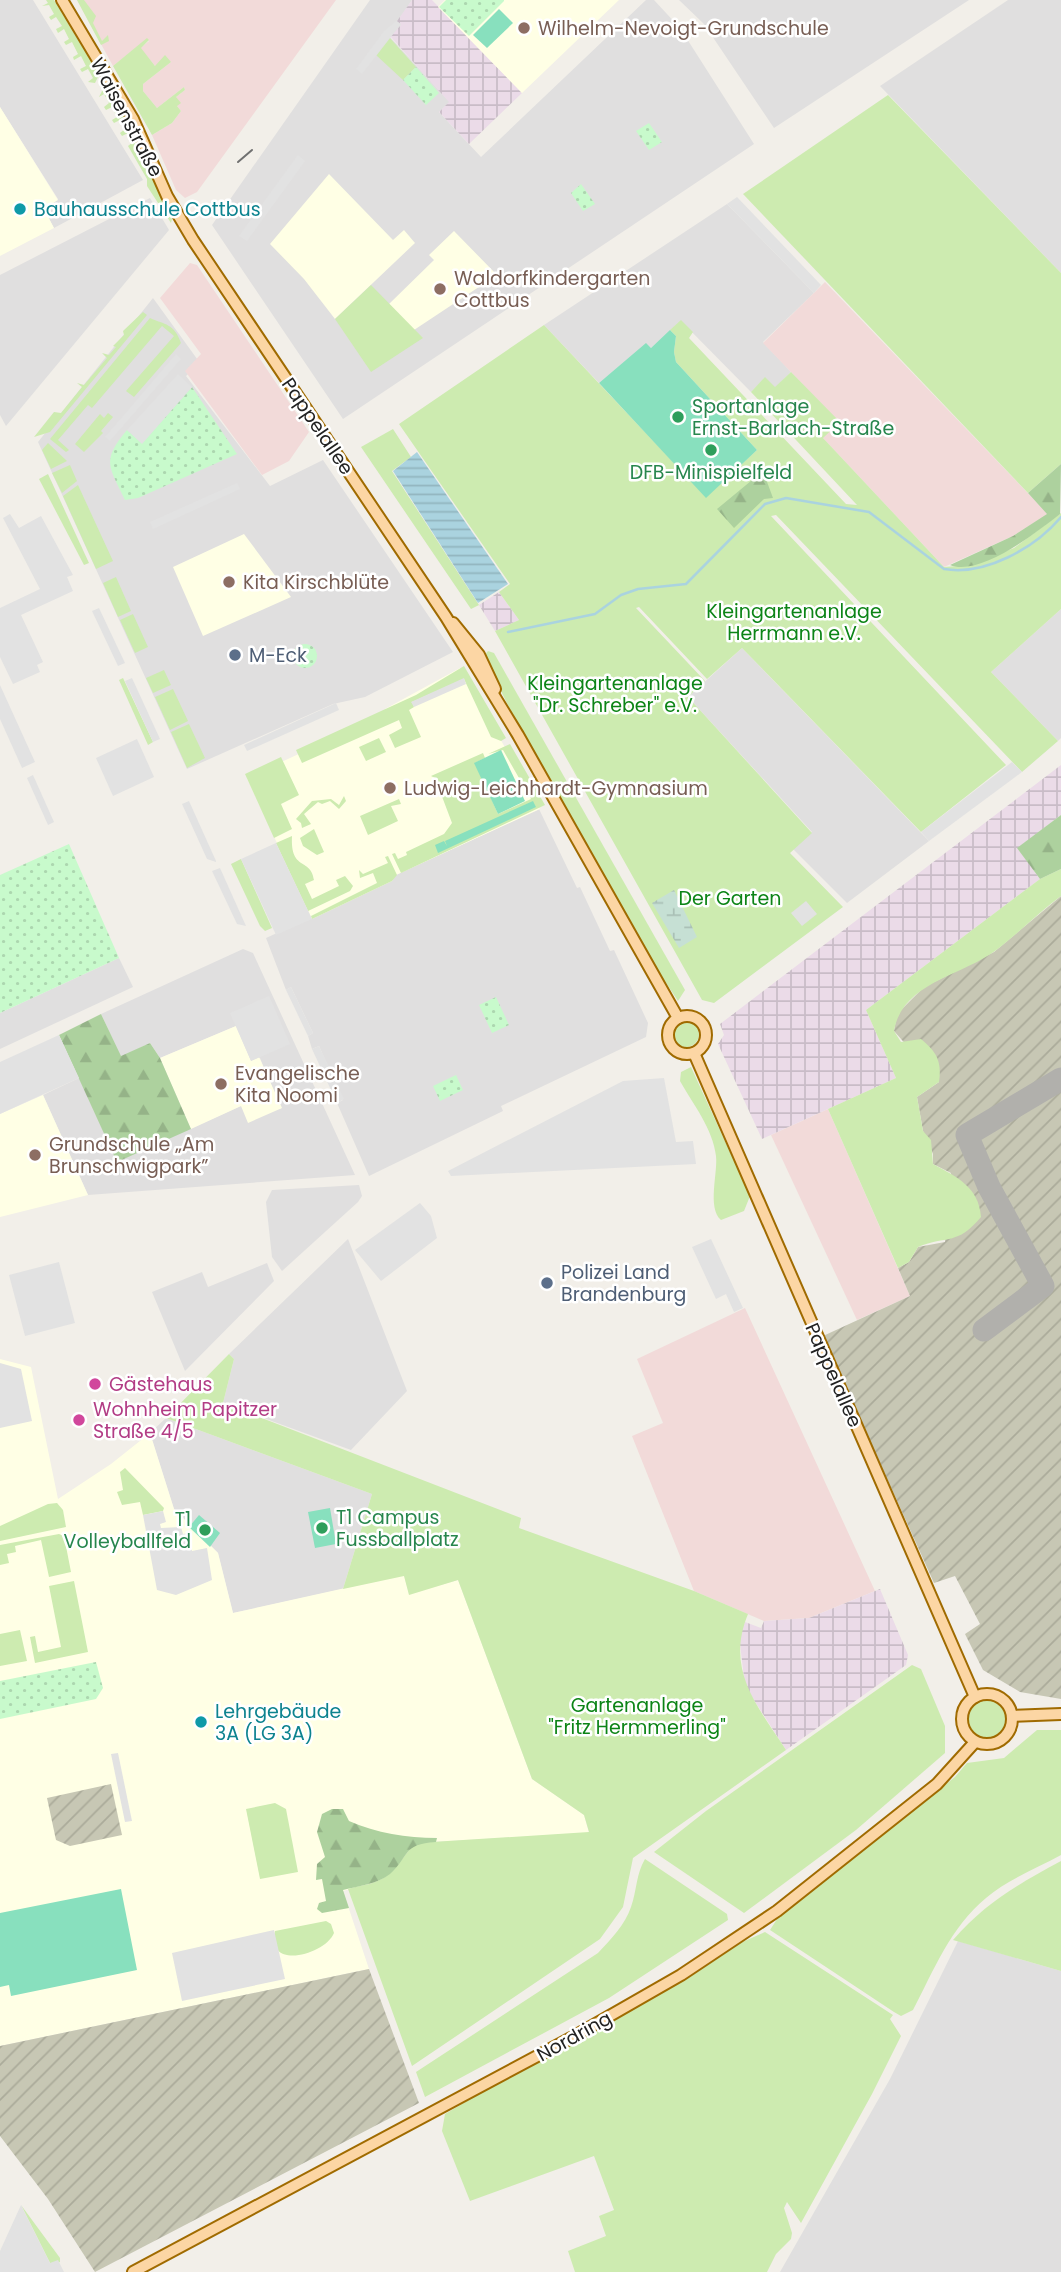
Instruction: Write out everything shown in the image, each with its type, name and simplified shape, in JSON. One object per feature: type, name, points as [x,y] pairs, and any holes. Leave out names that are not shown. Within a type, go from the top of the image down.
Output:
[{"type":"main road","name":"Waisenstraße","points":[[62,0],[133,119],[167,196],[190,235]]},
{"type":"main road","name":"Pappelallee","points":[[190,235],[446,617],[501,707],[678,1018]]},
{"type":"main road","points":[[693,1017],[706,1029],[705,1042],[694,1053],[680,1053],[670,1044],[668,1030],[678,1018],[693,1017]]},
{"type":"main road","name":"Pappelallee","points":[[694,1053],[975,1697]]},
{"type":"main road","points":[[985,1694],[1000,1698],[1010,1708],[1012,1716],[1009,1732],[1000,1741],[988,1745],[975,1742],[967,1734],[962,1720],[965,1707],[975,1697],[985,1694]]},
{"type":"main road","points":[[1012,1716],[1061,1714]]},
{"type":"main road","name":"Nordring","points":[[133,2272],[582,2032],[681,1975],[777,1911],[926,1793],[975,1742]]},
{"type":"shaded area","points":[[0,0],[33,0],[143,180],[54,228],[44,209],[58,199],[0,107]]},
{"type":"shaded area","points":[[77,0],[336,0],[197,192],[185,198],[176,190],[152,135],[172,123],[181,111],[176,97],[185,90],[184,87],[157,108],[143,91],[143,84],[171,62],[163,61],[156,67],[140,48],[149,41],[147,39],[113,66]]},
{"type":"shaded area","points":[[370,0],[412,0],[398,21],[402,24],[390,37],[450,102],[439,112],[481,157],[646,0],[654,0],[680,28],[754,144],[343,419],[212,225]]},
{"type":"shaded area","points":[[412,0],[432,0],[522,93],[469,144],[439,112],[449,102],[390,36],[401,25],[397,21]]},
{"type":"shaded area","name":"Wilhelm-Nevoigt-Grundschule","points":[[445,0],[619,0],[522,93],[438,7]]},
{"type":"shaded area","points":[[679,0],[969,0],[774,128],[704,24]]},
{"type":"shaded area","points":[[1008,0],[1061,0],[1061,273],[880,86]]},
{"type":"shaded area","points":[[396,21],[401,24],[362,74],[356,69],[384,31]]},
{"type":"shaded area","name":"Bauhausschule Cottbus","points":[[0,107],[58,200],[44,209],[54,228],[0,256]]},
{"type":"shaded area","points":[[298,155],[305,161],[247,241],[239,236]]},
{"type":"shaded area","points":[[329,174],[393,240],[404,230],[415,243],[335,319],[304,279],[270,244]]},
{"type":"shaded area","points":[[737,197],[821,285],[814,293],[727,204]]},
{"type":"shaded area","points":[[150,198],[169,230],[6,426],[0,415],[0,275]]},
{"type":"shaded area","points":[[727,204],[814,293],[763,342],[791,372],[775,388],[765,378],[751,392],[681,321],[651,348],[646,344],[599,383],[544,325]]},
{"type":"shaded area","name":"Waldorfkindergarten Cottbus","points":[[454,231],[497,275],[414,330],[389,304],[434,260],[429,255]]},
{"type":"shaded area","points":[[190,263],[197,265],[309,432],[289,461],[262,475],[185,371],[201,354],[160,298]]},
{"type":"shaded area","points":[[825,282],[1048,514],[1013,536],[944,567],[822,437],[839,422],[763,343]]},
{"type":"shaded area","points":[[153,298],[200,363],[186,376],[270,486],[323,460],[453,652],[365,697],[333,704],[187,769],[38,442]]},
{"type":"shaded area","points":[[176,354],[181,359],[110,441],[105,437]]},
{"type":"shaded area","points":[[178,374],[192,387],[142,444],[127,430]]},
{"type":"shaded area","points":[[237,483],[240,489],[153,529],[150,522]]},
{"type":"shaded area","points":[[10,514],[19,528],[41,516],[73,575],[67,577],[73,591],[21,615],[43,662],[37,665],[40,672],[13,684],[0,657],[0,608],[40,589],[3,518]]},
{"type":"shaded area","name":"Kita Kirschblüte","points":[[244,534],[291,597],[203,636],[173,567]]},
{"type":"shaded area","points":[[499,592],[519,620],[495,631],[479,605]]},
{"type":"shaded area","points":[[99,608],[125,663],[118,666],[92,611]]},
{"type":"shaded area","points":[[1061,609],[1061,738],[1058,741],[991,672]]},
{"type":"shaded area","points":[[742,648],[929,841],[847,903],[793,849],[812,832],[688,697]]},
{"type":"shaded area","name":"Ludwig-Leichhardt-Gymnasium","points":[[460,668],[540,809],[396,875],[392,881],[312,919],[247,778],[387,713],[385,709]]},
{"type":"shaded area","points":[[132,678],[160,739],[153,742],[125,681]]},
{"type":"shaded area","points":[[464,678],[466,684],[414,707],[411,702]]},
{"type":"shaded area","points":[[0,685],[35,762],[22,768],[0,719]]},
{"type":"shaded area","points":[[336,703],[339,710],[247,751],[244,745]]},
{"type":"shaded area","points":[[137,739],[154,777],[113,796],[96,758]]},
{"type":"shaded area","points":[[1012,762],[1022,772],[929,841],[921,832]]},
{"type":"shaded area","points":[[1061,765],[1061,815],[1018,848],[1040,879],[866,1010],[896,1078],[762,1139],[718,1044],[724,1035],[720,1024]]},
{"type":"shaded area","points":[[33,775],[54,822],[48,825],[27,778]]},
{"type":"shaded area","points":[[189,801],[216,862],[207,859],[182,804]]},
{"type":"shaded area","points":[[539,809],[610,951],[614,950],[648,1023],[646,1037],[501,1106],[503,1111],[369,1176],[337,1103],[343,1100],[319,1046],[312,1049],[308,1036],[313,1033],[291,987],[286,990],[266,938]]},
{"type":"shaded area","points":[[276,843],[312,919],[276,935],[241,859]]},
{"type":"shaded area","points":[[220,868],[246,926],[237,924],[212,871]]},
{"type":"shaded area","points":[[1061,896],[1061,1699],[1020,1692],[983,1670],[965,1634],[980,1624],[955,1576],[934,1583],[823,1336],[910,1296],[898,1268],[909,1262],[918,1247],[945,1242],[951,1173],[933,1164],[933,1154],[923,1131],[917,1097],[939,1082],[894,1031],[897,1014],[924,987],[994,952]]},
{"type":"shaded area","points":[[806,901],[817,914],[802,926],[791,913]]},
{"type":"shaded area","points":[[243,949],[253,953],[355,1175],[88,1195],[43,1095],[79,1078],[117,1161],[241,1106],[281,1109],[260,1058],[251,1061],[236,1026],[160,1058],[150,1043],[121,1057],[101,1014]]},
{"type":"shaded area","points":[[119,958],[133,987],[0,1049],[0,1013]]},
{"type":"shaded area","points":[[291,987],[313,1033],[308,1036],[286,990]]},
{"type":"shaded area","points":[[269,996],[290,1044],[251,1061],[230,1013]]},
{"type":"shaded area","name":"Evangelische Kita Noomi","points":[[236,1026],[251,1061],[259,1057],[282,1108],[248,1123],[241,1106],[191,1129],[160,1058]]},
{"type":"shaded area","points":[[59,1035],[79,1078],[0,1114],[0,1062]]},
{"type":"shaded area","points":[[319,1046],[344,1099],[337,1103],[312,1049]]},
{"type":"shaded area","points":[[664,1078],[676,1142],[693,1141],[696,1164],[451,1176],[448,1171],[623,1081]]},
{"type":"shaded area","name":"Grundschule „Am Brunschwigpark”","points":[[43,1095],[88,1195],[0,1217],[0,1114]]},
{"type":"shaded area","points":[[828,1109],[910,1296],[857,1320],[771,1135]]},
{"type":"shaded area","points":[[359,1185],[362,1196],[358,1202],[282,1271],[272,1257],[266,1202],[272,1190]]},
{"type":"shaded area","points":[[420,1203],[431,1216],[437,1238],[381,1281],[355,1250]]},
{"type":"shaded area","points":[[348,1239],[407,1391],[351,1450],[223,1403],[234,1359],[229,1354]]},
{"type":"shaded area","points":[[711,1239],[743,1308],[734,1312],[726,1294],[716,1299],[692,1247]]},
{"type":"shaded area","points":[[59,1262],[75,1323],[25,1336],[9,1275]]},
{"type":"shaded area","points":[[267,1263],[274,1281],[185,1371],[152,1292],[202,1272],[208,1287]]},
{"type":"shaded area","points":[[745,1308],[875,1591],[809,1618],[764,1621],[694,1591],[632,1436],[663,1423],[637,1359]]},
{"type":"shaded area","points":[[0,1359],[31,1367],[58,1499],[111,1464],[150,1433],[174,1509],[218,1553],[233,1613],[404,1575],[409,1594],[458,1580],[532,1779],[584,1815],[589,1833],[416,1843],[379,1881],[343,1891],[369,1969],[0,2046]]},
{"type":"shaded area","points":[[0,1363],[21,1369],[32,1421],[0,1428]]},
{"type":"shaded area","points":[[166,1418],[372,1494],[343,1589],[233,1613],[218,1553],[174,1509],[150,1433]]},
{"type":"shaded area","points":[[163,1511],[166,1522],[160,1524],[161,1528],[181,1527],[183,1534],[189,1533],[192,1551],[207,1548],[212,1580],[176,1595],[157,1590],[143,1515]]},
{"type":"shaded area","points":[[880,1589],[908,1655],[906,1665],[786,1750],[745,1686],[739,1636],[745,1622],[761,1628],[764,1621],[809,1618]]},
{"type":"shaded area","points":[[118,1753],[132,1821],[125,1822],[111,1754]]},
{"type":"shaded area","points":[[111,1784],[122,1835],[70,1846],[56,1840],[47,1798]]},
{"type":"shaded area","points":[[274,1930],[285,1979],[182,2001],[172,1953]]},
{"type":"shaded area","points":[[958,1941],[1061,1971],[1061,2272],[780,2272],[890,2079]]},
{"type":"shaded area","points":[[369,1969],[419,2103],[95,2272],[48,2199],[0,2136],[0,2046]]},
{"type":"shaded area","points":[[21,2205],[50,2263],[58,2260],[64,2272],[0,2272],[0,2251]]},
{"type":"green space","points":[[46,0],[54,0],[99,75],[95,83],[88,82],[93,78],[88,69],[82,72],[80,69],[86,66],[81,56],[74,60],[73,57],[78,54],[72,42],[66,45],[64,42],[69,39],[64,29],[58,33],[56,29],[62,26],[56,17],[51,20],[49,17],[54,14],[49,5],[42,6],[48,3]]},
{"type":"green space","points":[[77,0],[84,0],[96,16],[93,23],[102,41],[108,35],[109,41],[101,45]]},
{"type":"green space","points":[[446,0],[504,1],[469,36],[439,7]]},
{"type":"green space","points":[[499,9],[513,23],[487,48],[473,35]]},
{"type":"green space","points":[[389,37],[416,67],[403,80],[376,55]]},
{"type":"green space","points":[[147,38],[149,40],[141,48],[155,66],[165,55],[171,62],[143,84],[143,91],[157,108],[184,87],[185,90],[176,97],[181,103],[177,106],[181,111],[172,123],[152,135],[113,66]]},
{"type":"green space","points":[[416,67],[439,93],[426,105],[403,80]]},
{"type":"green space","points":[[103,89],[108,90],[127,121],[172,219],[171,223],[147,186],[147,179],[128,146],[133,142],[128,133],[122,136],[120,133],[125,129],[120,120],[114,123],[112,120],[117,117],[112,107],[106,110],[104,107],[109,103],[104,94],[99,97]]},
{"type":"green space","points":[[888,95],[1061,273],[1061,464],[1028,493],[743,194]]},
{"type":"green space","points":[[649,123],[662,142],[649,150],[636,131]]},
{"type":"green space","points":[[581,184],[595,204],[583,211],[571,193]]},
{"type":"green space","points":[[371,285],[423,338],[371,372],[335,319]]},
{"type":"green space","points":[[143,312],[147,315],[50,432],[34,437],[54,412],[61,413],[82,387],[77,383],[84,385],[107,358],[102,353],[109,355],[116,347],[113,346],[124,335],[123,331]]},
{"type":"green space","points":[[150,318],[172,328],[181,343],[134,397],[126,391],[174,336],[162,326],[92,408],[88,405],[58,440],[69,450],[66,452],[50,439]]},
{"type":"green space","points":[[681,320],[693,332],[689,338],[846,504],[857,505],[751,392],[765,377],[775,387],[791,372],[840,422],[823,438],[944,567],[970,565],[1014,548],[1061,513],[1061,609],[991,672],[1058,741],[1022,772],[776,515],[771,516],[1006,765],[921,832],[742,648],[707,679],[639,607],[636,608],[705,681],[688,697],[812,833],[790,853],[843,907],[714,1003],[702,1000],[495,631],[519,620],[499,592],[510,584],[399,424],[544,325],[706,497],[757,450],[676,362],[676,336],[670,330]]},
{"type":"green space","name":"Sportanlage Ernst-Barlach-Straße","points":[[670,330],[676,336],[676,362],[757,450],[706,498],[599,383],[646,343],[651,348]]},
{"type":"green space","points":[[192,387],[237,454],[138,498],[125,500],[110,464],[113,449],[127,430],[142,443]]},
{"type":"green space","points":[[108,413],[113,417],[101,431],[103,433],[84,452],[75,444],[100,414],[104,418]]},
{"type":"green space","points":[[393,429],[411,457],[392,471],[479,605],[471,609],[361,447]]},
{"type":"green space","points":[[48,443],[67,461],[51,469],[42,450]]},
{"type":"green space","points":[[1061,464],[1060,514],[1008,551],[992,559],[977,565],[950,565],[1013,536],[1047,514],[1028,493]]},
{"type":"green space","points":[[70,465],[77,481],[62,493],[52,473]]},
{"type":"green space","points":[[763,471],[773,498],[764,499],[734,528],[717,509]]},
{"type":"green space","points":[[48,474],[89,563],[84,565],[39,479]]},
{"type":"green space","points":[[78,485],[113,561],[96,569],[63,496]]},
{"type":"green space","points":[[116,577],[131,611],[118,617],[103,583]]},
{"type":"green space","points":[[133,614],[148,647],[135,653],[120,620]]},
{"type":"green space","points":[[305,644],[313,648],[317,656],[313,664],[305,668],[297,664],[293,656],[297,648]]},
{"type":"green space","points":[[488,651],[494,653],[685,990],[678,1001],[649,957],[521,732],[484,656]]},
{"type":"green space","points":[[464,666],[506,738],[501,741],[491,737],[464,679],[412,702],[414,707],[409,710],[421,737],[395,748],[389,735],[402,728],[399,720],[302,763],[296,750],[416,695]]},
{"type":"green space","points":[[164,670],[171,685],[153,693],[146,678]]},
{"type":"green space","points":[[123,678],[153,742],[148,745],[119,680]]},
{"type":"green space","points":[[173,689],[188,721],[170,730],[155,697]]},
{"type":"green space","points":[[189,724],[205,758],[187,768],[171,732]]},
{"type":"green space","points":[[379,738],[386,752],[366,761],[359,747]]},
{"type":"green space","points":[[510,744],[545,805],[401,873],[392,854],[395,853],[398,859],[407,855],[406,852],[444,834],[452,823],[435,778],[431,776],[483,753],[485,758],[475,763],[498,814],[531,799],[503,750],[488,754]]},
{"type":"green space","points":[[501,750],[525,801],[498,814],[474,763]]},
{"type":"green space","points":[[281,757],[299,795],[281,804],[292,829],[274,838],[245,774]]},
{"type":"green space","points":[[344,796],[346,801],[339,809],[330,801],[322,804],[318,802],[304,814],[311,824],[302,828],[296,819],[312,801],[331,799],[339,805]]},
{"type":"green space","points":[[399,799],[401,804],[391,806],[398,821],[368,835],[360,816]]},
{"type":"green space","points":[[533,801],[536,807],[438,853],[435,845],[444,841],[447,846],[445,841]]},
{"type":"green space","points":[[1061,815],[1061,869],[1040,879],[1017,848]]},
{"type":"green space","points":[[314,829],[324,852],[317,855],[303,846],[300,838]]},
{"type":"green space","points":[[292,836],[294,855],[312,873],[314,880],[305,884],[312,899],[339,886],[336,880],[345,876],[353,886],[350,891],[308,911],[276,843]]},
{"type":"green space","points":[[69,844],[119,958],[0,1013],[0,875]]},
{"type":"green space","points":[[388,856],[397,875],[392,881],[312,919],[311,916],[377,883],[373,873],[360,878],[359,870],[363,874],[388,863],[385,857]]},
{"type":"green space","points":[[241,859],[272,928],[265,931],[260,926],[231,864]]},
{"type":"green space","points":[[1061,869],[1061,896],[995,951],[921,991],[908,1002],[899,1015],[894,1031],[901,1042],[921,1039],[935,1053],[939,1063],[939,1082],[917,1097],[923,1131],[931,1140],[933,1164],[971,1190],[981,1217],[958,1236],[918,1247],[909,1262],[898,1268],[828,1109],[896,1078],[866,1010],[1040,879]]},
{"type":"green space","points":[[674,890],[697,937],[679,948],[652,903]]},
{"type":"green space","points":[[496,997],[509,1025],[492,1033],[479,1005]]},
{"type":"green space","points":[[101,1014],[121,1056],[150,1043],[160,1058],[191,1129],[117,1162],[59,1035]]},
{"type":"green space","points":[[686,1021],[695,1025],[699,1034],[695,1043],[686,1047],[677,1043],[673,1034],[677,1025]]},
{"type":"green space","points":[[691,1067],[750,1196],[744,1211],[721,1220],[717,1215],[714,1199],[714,1146],[702,1117],[680,1081],[681,1072]]},
{"type":"green space","points":[[456,1075],[463,1090],[440,1101],[433,1086]]},
{"type":"green space","name":"Gartenanlage \"Fritz Hermmerling\"","points":[[229,1354],[234,1359],[223,1403],[521,1518],[519,1528],[694,1591],[748,1614],[742,1634],[742,1670],[755,1702],[786,1750],[633,1858],[623,1907],[600,1939],[412,2066],[348,1889],[386,1877],[416,1843],[589,1832],[584,1815],[532,1779],[458,1580],[409,1595],[404,1576],[343,1589],[372,1494],[166,1418]]},
{"type":"green space","points":[[125,1468],[164,1508],[163,1511],[143,1515],[140,1502],[122,1505],[117,1492],[123,1490],[120,1472]]},
{"type":"green space","points":[[57,1503],[63,1510],[66,1527],[0,1541],[0,1526],[48,1504]]},
{"type":"green space","name":"T1 Campus Fussballplatz","points":[[330,1508],[336,1544],[315,1548],[308,1512]]},
{"type":"green space","name":"T1 Volleyballfeld","points":[[199,1515],[220,1533],[210,1547],[189,1527]]},
{"type":"green space","points":[[59,1534],[64,1536],[71,1572],[49,1577],[41,1540],[15,1546],[16,1552],[7,1554],[9,1563],[0,1565],[0,1545]]},
{"type":"green space","points":[[74,1581],[88,1652],[35,1663],[30,1637],[35,1636],[38,1652],[61,1647],[49,1586]]},
{"type":"green space","points":[[20,1630],[27,1661],[0,1666],[0,1634]]},
{"type":"green space","points":[[96,1662],[103,1688],[96,1699],[0,1719],[0,1681]]},
{"type":"green space","points":[[912,1665],[921,1669],[945,1726],[945,1753],[856,1830],[744,1913],[654,1852],[706,1811]]},
{"type":"green space","points":[[987,1699],[995,1700],[1001,1705],[1006,1711],[1006,1727],[1001,1733],[995,1738],[987,1739],[979,1738],[973,1733],[968,1727],[967,1719],[968,1711],[973,1705],[979,1700]]},
{"type":"green space","points":[[1037,1730],[1061,1730],[1061,1855],[1003,1886],[973,1910],[944,1950],[913,2010],[901,2016],[770,1930],[781,1913],[955,1777],[967,1763],[1004,1758]]},
{"type":"green space","points":[[275,1803],[286,1809],[298,1872],[260,1879],[246,1809]]},
{"type":"green space","points":[[332,1809],[343,1809],[349,1821],[370,1829],[403,1836],[437,1838],[436,1842],[412,1848],[385,1877],[343,1890],[349,1908],[322,1913],[317,1909],[319,1903],[326,1901],[322,1879],[316,1880],[317,1864],[325,1857],[317,1832],[322,1814]]},
{"type":"green space","points":[[645,1859],[727,1914],[728,1920],[609,1998],[425,2097],[416,2072],[603,1948],[628,1914]]},
{"type":"green space","points":[[1061,1861],[1061,1971],[953,1940],[1003,1895]]},
{"type":"green space","points":[[121,1889],[137,1970],[11,1996],[9,1985],[0,1987],[0,1913]]},
{"type":"green space","points":[[326,1921],[331,1924],[334,1933],[320,1948],[309,1953],[287,1955],[279,1951],[274,1943],[275,1931]]},
{"type":"green space","points":[[765,1932],[893,2015],[890,2019],[901,2036],[801,2223],[787,2202],[784,2208],[792,2233],[791,2239],[776,2254],[767,2272],[575,2272],[568,2251],[606,2236],[599,2216],[614,2210],[594,2156],[470,2201],[442,2131],[445,2114],[722,1951]]},
{"type":"green space","points":[[21,2205],[60,2258],[60,2262],[47,2268],[50,2263]]},
{"type":"water","points":[[417,452],[508,584],[478,603],[393,471]]},
{"type":"waterway","points":[[508,632],[595,614],[621,595],[638,589],[686,584],[765,504],[786,498],[869,512],[944,569],[976,568],[1008,557],[1038,539],[1061,517]]},
{"type":"taxiway","points":[[984,1330],[1043,1286],[989,1187],[967,1135],[1061,1079]]},
{"type":"tram line","points":[[238,162],[252,150]]},
{"type":"place","name":"Wilhelm-Nevoigt-Grundschule","points":[[524,28]]},
{"type":"place","name":"Bauhausschule Cottbus","points":[[20,209]]},
{"type":"place","name":"Waldorfkindergarten Cottbus","points":[[440,289]]},
{"type":"place","name":"Sportanlage Ernst-Barlach-Straße","points":[[678,417]]},
{"type":"place","name":"DFB-Minispielfeld","points":[[711,450]]},
{"type":"place","name":"Kita Kirschblüte","points":[[229,582]]},
{"type":"place","name":"M-Eck","points":[[235,655]]},
{"type":"place","name":"Ludwig-Leichhardt-Gymnasium","points":[[390,788]]},
{"type":"place","name":"Evangelische Kita Noomi","points":[[221,1084]]},
{"type":"place","name":"Grundschule „Am Brunschwigpark”","points":[[35,1155]]},
{"type":"place","name":"Polizei Land Brandenburg","points":[[547,1283]]},
{"type":"place","name":"Gästehaus","points":[[95,1384]]},
{"type":"place","name":"Wohnheim Papitzer Straße 4/5","points":[[79,1420]]},
{"type":"place","name":"T1 Campus Fussballplatz","points":[[322,1528]]},
{"type":"place","name":"T1 Volleyballfeld","points":[[205,1530]]},
{"type":"place","name":"Lehrgebäude 3A (LG 3A)","points":[[201,1722]]},
{"type":"park label","name":"Kleingartenanlage Herrmann e.V.","points":[[794,622]]},
{"type":"park label","name":"Kleingartenanlage \"Dr. Schreber\" e.V.","points":[[615,694]]},
{"type":"park label","name":"Der Garten","points":[[730,898]]}]
